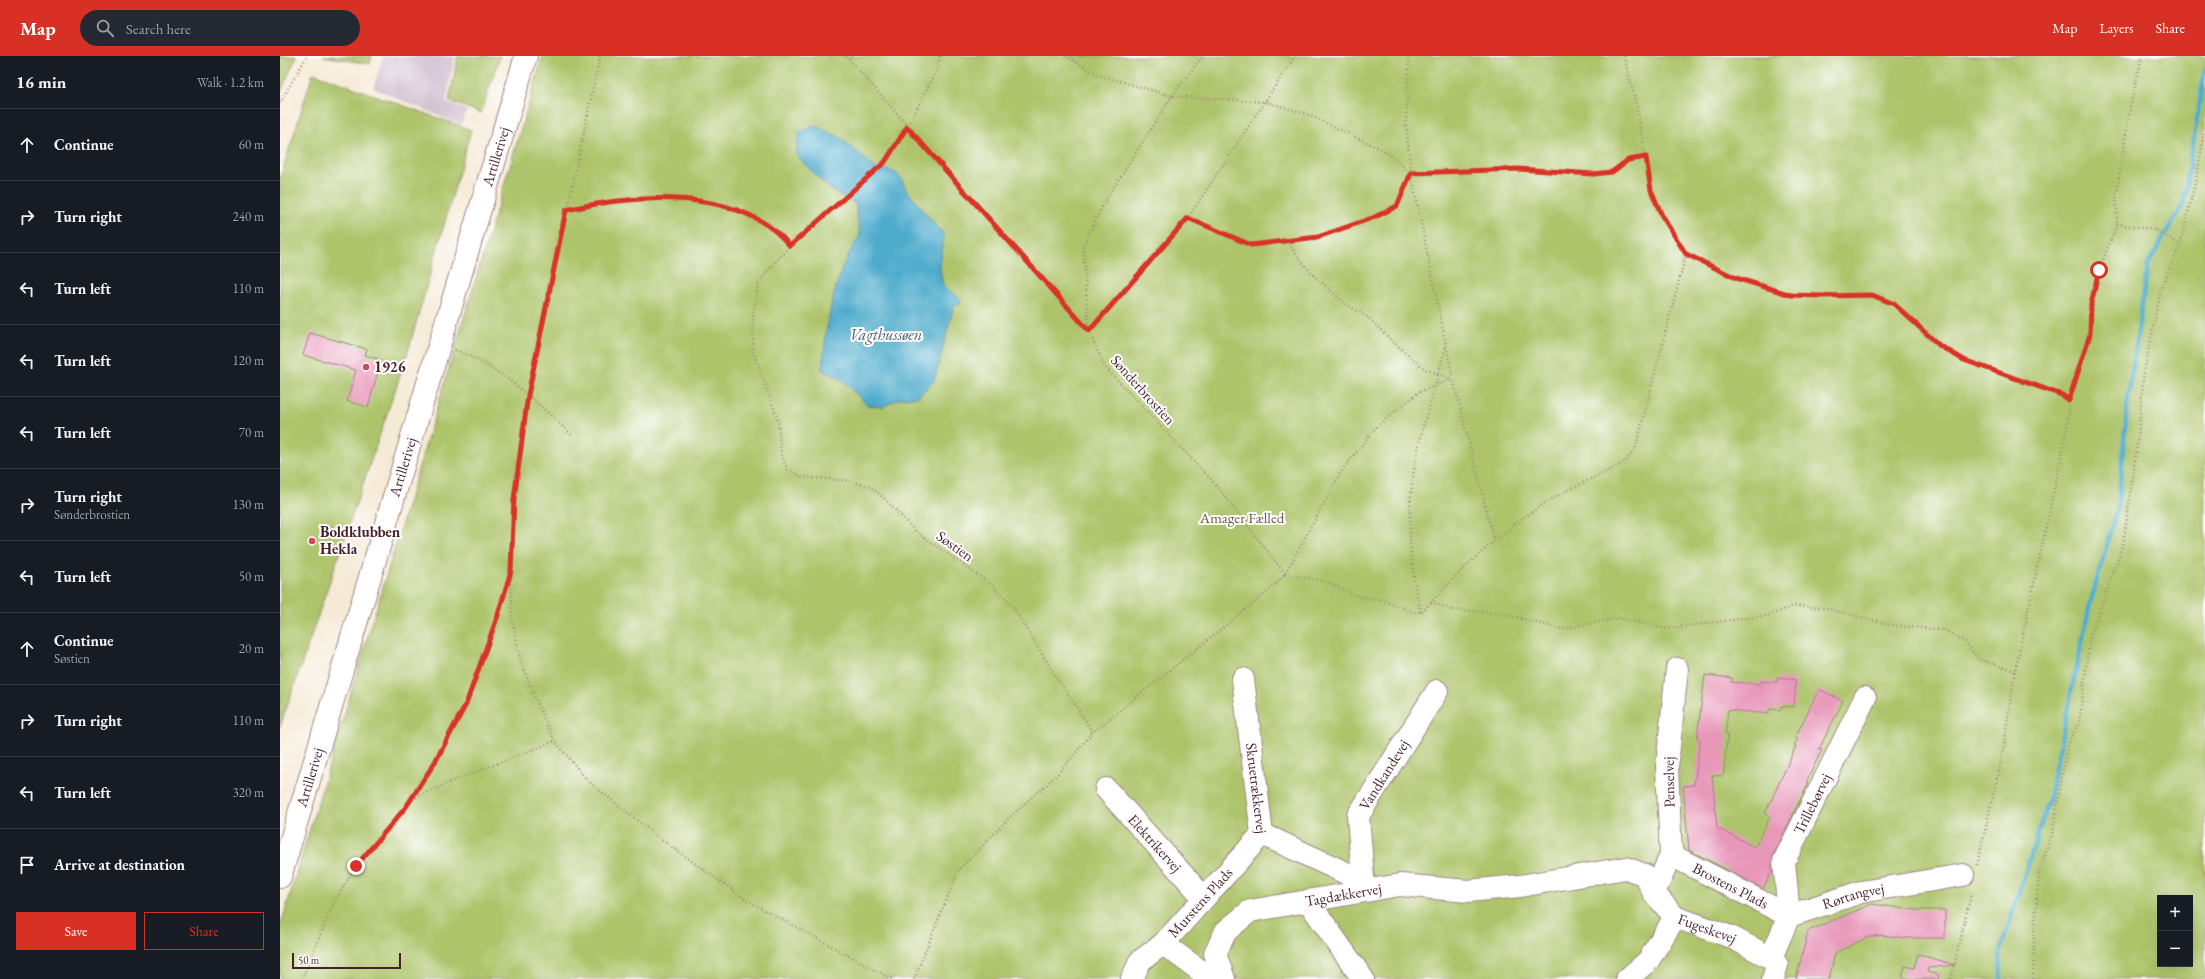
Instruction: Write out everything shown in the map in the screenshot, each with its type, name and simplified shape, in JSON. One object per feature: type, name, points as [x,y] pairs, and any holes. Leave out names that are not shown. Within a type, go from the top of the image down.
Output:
[{"type":"street","name":"Artillerivej","points":[[280,877],[526,56]]},
{"type":"street","name":"Penselvej","points":[[1654,893],[1671,855],[1667,766],[1677,668]]},
{"type":"street","name":"Skruetrækkervej","points":[[1243,679],[1262,834],[1363,886]]},
{"type":"street","name":"Vandkandevej","points":[[1363,886],[1358,816],[1437,691]]},
{"type":"street","name":"Trillebørvej","points":[[1789,916],[1784,861],[1865,698]]},
{"type":"street","name":"Elektrikervej","points":[[1106,789],[1204,898]]},
{"type":"street","name":"Murstens Plads","points":[[1212,979],[1163,944],[1262,834]]},
{"type":"street","name":"Brostens Plads","points":[[1671,855],[1789,916]]},
{"type":"street","name":"Fugeskevej","points":[[1520,886],[1626,868],[1645,875],[1654,893],[1675,917],[1731,937],[1771,958]]},
{"type":"street","name":"Rørtangvej","points":[[1789,916],[1861,892],[1970,878]]},
{"type":"street","name":"Tagdækkervej","points":[[1224,979],[1215,953],[1226,931],[1250,911],[1308,901],[1363,886],[1400,885],[1468,891],[1520,886]]},
{"type":"street","points":[[1308,901],[1363,979]]},
{"type":"street","points":[[1773,979],[1777,965],[1771,958],[1789,916]]},
{"type":"street","points":[[1627,979],[1648,961],[1675,917]]},
{"type":"street","points":[[1132,979],[1140,961],[1163,944]]},
{"type":"path","points":[[280,103],[307,56]]},
{"type":"path","points":[[600,56],[566,210],[528,395],[514,499],[511,571],[512,618],[521,662],[539,708],[555,741],[587,780],[659,838],[748,901],[892,979]]},
{"type":"path","name":"Sønderbrostien","points":[[846,56],[907,127],[1089,331],[1104,366],[1217,486],[1285,574]]},
{"type":"path","name":"Søstien","points":[[940,56],[937,70],[907,127],[885,162],[790,246],[769,269],[758,285],[752,314],[753,352],[778,420],[780,454],[787,469],[802,477],[850,481],[871,487],[886,500],[916,532],[992,585],[1012,606],[1054,675],[1093,732]]},
{"type":"path","points":[[1066,56],[1098,75],[1172,96],[1266,102],[1307,114],[1385,151],[1411,173],[1518,169],[1593,174],[1612,172],[1628,160],[1646,157]]},
{"type":"path","points":[[1089,331],[1084,246],[1106,198],[1172,96],[1203,56]]},
{"type":"path","points":[[1089,331],[1188,218],[1295,56]]},
{"type":"path","points":[[1409,56],[1406,124],[1411,173],[1453,379],[1494,540]]},
{"type":"path","points":[[1624,56],[1637,107],[1651,190],[1659,210],[1686,254],[1736,278],[1791,295],[1872,295],[1894,304],[1940,346],[1964,360],[2062,395],[2069,400]]},
{"type":"path","points":[[1951,979],[1970,878],[2002,757],[2015,671],[2064,444],[2069,415],[2069,400],[2090,334],[2091,304],[2099,270],[2117,224],[2116,196],[2131,103],[2142,56]]},
{"type":"path","points":[[2033,979],[2034,933],[2040,872],[2053,830],[2068,745],[2079,723],[2090,637],[2123,544],[2137,446],[2144,372],[2161,289],[2180,245],[2196,179],[2205,129]]},
{"type":"path","points":[[1188,218],[1251,245],[1318,237],[1375,217],[1397,206],[1411,173]]},
{"type":"path","points":[[566,210],[617,201],[670,198],[704,202],[757,219],[773,229],[790,246]]},
{"type":"path","points":[[2117,224],[2156,230],[2180,245]]},
{"type":"path","points":[[1286,240],[1310,272],[1346,304],[1369,318],[1392,341],[1425,369],[1453,379]]},
{"type":"path","points":[[1285,574],[1324,582],[1361,596],[1379,599],[1414,612],[1422,612],[1456,575],[1494,540],[1546,502],[1626,461],[1635,450],[1686,254]]},
{"type":"path","points":[[440,344],[476,357],[528,395],[573,436]]},
{"type":"path","points":[[1422,612],[1417,593],[1409,514],[1417,455],[1446,346]]},
{"type":"path","points":[[914,979],[958,871],[1012,814],[1055,777],[1093,732],[1271,589],[1285,574],[1341,472],[1375,428],[1419,392],[1453,379]]},
{"type":"path","points":[[302,979],[334,902],[356,866],[411,800],[435,762],[466,704],[498,615],[511,571]]},
{"type":"path","points":[[1431,602],[1452,610],[1500,612],[1562,629],[1619,618],[1665,629],[1769,615],[1794,606],[1825,608],[1891,625],[1945,630],[1965,642],[1978,659],[2015,671]]},
{"type":"path","points":[[411,800],[455,780],[555,741]]},
{"type":"shaded area","points":[[383,56],[455,56],[446,102],[467,110],[461,125],[373,88]]},
{"type":"green space","points":[[280,56],[297,56],[280,93]]},
{"type":"green space","points":[[323,56],[372,56],[370,64]]},
{"type":"green space","points":[[458,56],[500,56],[481,113],[449,101]]},
{"type":"green space","name":"Amager Fælled","points":[[543,56],[2205,56],[2205,979],[280,979],[280,928]]},
{"type":"green space","name":"Boldklubben Hekla","points":[[313,73],[471,130],[407,355],[280,727],[280,179]]},
{"type":"water","name":"Vagthussøen","points":[[814,125],[841,138],[879,171],[884,168],[896,173],[902,179],[907,191],[944,235],[940,268],[943,286],[960,298],[961,304],[954,306],[934,381],[917,397],[900,398],[883,407],[867,405],[841,379],[822,370],[832,300],[837,282],[851,250],[860,236],[855,203],[846,199],[830,188],[816,176],[796,154],[799,133]]},
{"type":"building","points":[[310,333],[367,349],[365,355],[381,360],[368,407],[347,401],[356,370],[303,355]]},
{"type":"building","points":[[1705,675],[1732,678],[1731,682],[1760,684],[1760,681],[1777,682],[1778,678],[1796,680],[1794,707],[1781,706],[1781,710],[1769,709],[1769,714],[1728,710],[1725,734],[1728,734],[1723,776],[1712,775],[1717,828],[1755,847],[1770,817],[1765,814],[1796,746],[1794,745],[1798,739],[1795,738],[1819,689],[1843,701],[1819,749],[1822,750],[1806,782],[1808,784],[1773,855],[1772,871],[1763,889],[1689,850],[1683,786],[1694,785],[1700,739],[1697,738]]},
{"type":"building","points":[[1872,904],[1916,910],[1945,910],[1945,938],[1907,938],[1879,935],[1866,938],[1835,953],[1829,979],[1796,979],[1808,931]]},
{"type":"building","points":[[1918,954],[1955,965],[1928,968],[1927,972],[1939,975],[1938,979],[1910,979],[1902,977],[1905,966],[1914,968]]},
{"type":"waterway","points":[[2001,979],[2000,951],[2048,802],[2090,604],[2118,505],[2128,398],[2148,264],[2183,205],[2205,70]]},
{"type":"place","name":"1926","points":[[366,367]]},
{"type":"place","name":"Boldklubben Hekla","points":[[312,541]]},
{"type":"route","points":[[356,866],[406,807],[435,762],[466,704],[498,615],[511,571],[514,499],[528,395],[566,210],[617,201],[670,198],[704,202],[736,211],[757,219],[773,229],[790,246],[885,162],[907,127],[1089,331],[1188,218],[1251,245],[1318,237],[1375,217],[1397,206],[1411,173],[1518,169],[1593,174],[1612,172],[1619,165],[1628,160],[1646,157],[1651,190],[1662,216],[1686,254],[1736,278],[1791,295],[1872,295],[1894,304],[1940,346],[1964,360],[2062,395],[2069,400],[2090,334],[2091,304],[2099,270]]}]
